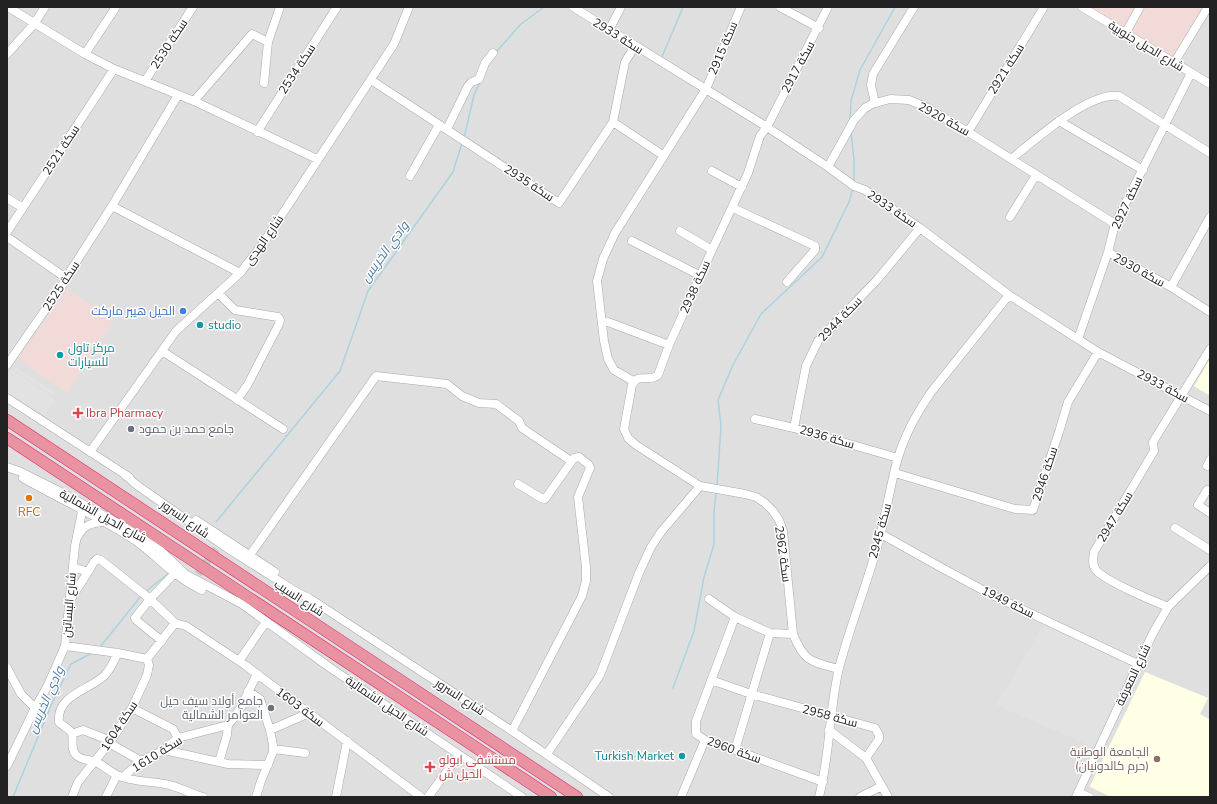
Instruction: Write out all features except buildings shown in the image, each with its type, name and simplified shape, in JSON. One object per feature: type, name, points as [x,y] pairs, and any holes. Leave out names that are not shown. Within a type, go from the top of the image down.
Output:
[{"type":"highway","points":[[7,416],[42,440],[62,457]]},
{"type":"highway","name":"شارع السيب","points":[[7,420],[577,797]]},
{"type":"highway","points":[[7,438],[551,797]]},
{"type":"street","points":[[8,7],[85,54],[114,68],[194,101],[317,160]]},
{"type":"street","points":[[7,54],[34,24],[45,7]]},
{"type":"street","points":[[85,54],[116,7]]},
{"type":"street","name":"سكة 2530","points":[[146,81],[193,7]]},
{"type":"street","points":[[264,83],[268,42],[280,7]]},
{"type":"street","name":"سكة 2534","points":[[257,132],[337,7]]},
{"type":"street","name":"شارع الهدى","points":[[90,452],[176,331],[240,274],[262,245],[394,44],[409,7]]},
{"type":"street","name":"سكة 2933","points":[[573,7],[767,127],[854,186],[865,190],[920,228],[1009,295],[1098,352],[1210,411]]},
{"type":"street","points":[[609,30],[621,7]]},
{"type":"street","name":"سكة 2915","points":[[634,382],[614,370],[608,359],[604,341],[597,281],[603,259],[615,233],[706,89],[741,7]]},
{"type":"street","points":[[780,7],[818,28]]},
{"type":"street","name":"سكة 2917","points":[[767,127],[828,7]]},
{"type":"street","points":[[875,103],[871,85],[873,74],[914,7]]},
{"type":"street","name":"سكة 2921","points":[[968,132],[1044,7]]},
{"type":"street","name":"شارع الحيل جنوبية","points":[[1082,7],[1210,84]]},
{"type":"street","points":[[1125,34],[1140,7]]},
{"type":"street","points":[[1174,63],[1208,7]]},
{"type":"street","points":[[194,101],[252,34],[268,42]]},
{"type":"street","name":"سكة 2935","points":[[371,80],[559,203],[613,122],[625,62],[635,46]]},
{"type":"street","points":[[410,176],[468,86],[472,82],[479,79],[485,62],[493,53]]},
{"type":"street","name":"سكة 2521","points":[[7,232],[114,68]]},
{"type":"street","name":"سكة 2927","points":[[1078,339],[1108,252],[1115,224],[1191,73]]},
{"type":"street","name":"سكة 2525","points":[[7,365],[63,284],[112,206],[178,95]]},
{"type":"street","points":[[1011,159],[1059,121],[1076,110],[1090,103],[1113,95],[1119,96],[1210,153]]},
{"type":"street","name":"سكة 2920","points":[[828,167],[854,120],[865,108],[875,103],[890,99],[914,101],[968,132],[1115,224]]},
{"type":"street","points":[[1059,121],[1143,170]]},
{"type":"street","points":[[613,122],[664,156]]},
{"type":"street","name":"سكة 2938","points":[[634,382],[640,378],[651,379],[658,375],[669,345],[750,169],[760,136],[767,127]]},
{"type":"street","points":[[712,171],[742,187]]},
{"type":"street","points":[[1010,217],[1036,175]]},
{"type":"street","points":[[7,198],[23,208]]},
{"type":"street","points":[[112,206],[240,274]]},
{"type":"street","points":[[732,208],[815,246],[815,250],[787,282]]},
{"type":"street","name":"سكة 2930","points":[[1171,287],[1210,217]]},
{"type":"street","name":"سكة 2944","points":[[794,428],[806,366],[818,341],[877,280],[920,228]]},
{"type":"street","points":[[680,230],[712,250]]},
{"type":"street","points":[[7,237],[66,278]]},
{"type":"street","points":[[632,241],[701,276]]},
{"type":"street","name":"سكة 2930","points":[[1108,252],[1171,287],[1210,312]]},
{"type":"street","points":[[218,293],[235,310],[278,317],[280,320],[248,384],[237,400]]},
{"type":"street","name":"سكة 2945","points":[[819,797],[823,782],[830,717],[839,669],[881,534],[898,458],[922,405],[1009,295]]},
{"type":"street","points":[[608,322],[669,345]]},
{"type":"street","name":"سكة 2947","points":[[1168,607],[1146,598],[1102,576],[1095,570],[1093,562],[1094,552],[1154,451],[1153,442],[1210,349]]},
{"type":"street","points":[[162,351],[283,429]]},
{"type":"street","name":"سكة 2946","points":[[895,473],[1015,509],[1033,510],[1068,402],[1098,352]]},
{"type":"street","points":[[250,555],[376,376],[446,384],[462,396],[479,403],[496,404],[519,421],[522,428],[571,461]]},
{"type":"street","name":"سكة 2962","points":[[634,382],[625,420],[625,434],[636,445],[700,486],[745,494],[756,498],[765,503],[776,516],[782,531],[793,634],[798,646],[808,659],[839,669]]},
{"type":"street","name":"شارع السرور","points":[[7,398],[125,475],[138,486],[217,542],[298,593],[309,598]]},
{"type":"street","name":"سكة 2936","points":[[755,419],[794,428],[898,458]]},
{"type":"street","points":[[512,731],[582,596],[586,581],[586,567],[578,497],[590,468],[589,465],[579,457],[574,458],[545,499],[518,484]]},
{"type":"street","name":"شارع الحيل الشمالية","points":[[7,467],[21,472],[55,489],[103,522],[148,550],[175,573],[192,578]]},
{"type":"street","name":"شارع الحيل الشمالية","points":[[7,467],[18,476],[60,499],[83,507],[145,538],[192,578],[254,613],[329,667],[522,797]]},
{"type":"street","points":[[547,754],[600,675],[639,573],[651,547],[700,486]]},
{"type":"street","points":[[44,490],[55,489]]},
{"type":"street","points":[[1210,491],[1207,490],[1198,505],[1210,513]]},
{"type":"street","points":[[60,499],[75,515],[78,531]]},
{"type":"street","name":"شارع البساتين","points":[[7,766],[35,708],[47,687],[65,646],[75,542],[83,507]]},
{"type":"street","points":[[75,542],[84,528],[94,522],[103,522]]},
{"type":"street","points":[[1175,528],[1210,550]]},
{"type":"street","name":"سكة 1949","points":[[881,534],[994,596],[1138,664]]},
{"type":"street","name":"شارع السرور","points":[[217,542],[250,555],[309,598],[547,754],[609,797]]},
{"type":"street","points":[[65,646],[118,653],[147,659],[175,623],[150,599],[101,560],[97,559],[69,601]]},
{"type":"street","points":[[73,567],[88,572]]},
{"type":"street","name":"شارع المعرفة","points":[[1077,794],[1153,633],[1168,607],[1210,567]]},
{"type":"street","points":[[162,641],[135,619],[135,616],[175,573]]},
{"type":"street","points":[[709,599],[735,617],[770,633],[793,634]]},
{"type":"street","name":"سكة 2960","points":[[735,617],[696,721],[696,734],[704,740],[823,782]]},
{"type":"street","points":[[239,661],[266,622]]},
{"type":"street","name":"سكة 1603","points":[[175,623],[186,626],[239,661],[421,797]]},
{"type":"street","points":[[734,750],[770,633]]},
{"type":"street","points":[[118,653],[106,674],[86,688],[69,697],[65,701],[60,712],[59,722],[68,728],[72,734],[72,744],[77,756],[84,760],[95,761],[120,776],[144,782],[166,784],[191,796],[203,797]]},
{"type":"street","name":"سكة 1604","points":[[72,797],[78,782],[110,742],[132,708],[147,675],[149,664],[147,659]]},
{"type":"street","points":[[7,668],[21,694],[35,708]]},
{"type":"street","points":[[219,762],[227,735],[228,725],[234,718],[257,674]]},
{"type":"street","name":"سكة 2958","points":[[711,680],[751,694],[830,717],[875,728],[878,732],[879,739],[866,758]]},
{"type":"street","points":[[248,691],[260,699],[270,730],[273,749],[256,797]]},
{"type":"street","points":[[132,708],[174,729],[178,738]]},
{"type":"street","points":[[270,730],[309,713]]},
{"type":"street","name":"سكة 1610","points":[[120,776],[142,761],[164,750],[178,738],[228,725]]},
{"type":"street","points":[[72,734],[83,730],[110,742],[142,761]]},
{"type":"street","points":[[829,730],[866,758],[888,797]]},
{"type":"street","points":[[681,797],[704,740]]},
{"type":"street","points":[[336,797],[347,741]]},
{"type":"street","points":[[273,749],[305,753]]},
{"type":"street","points":[[164,750],[228,764],[268,765]]},
{"type":"street","points":[[428,797],[459,755]]},
{"type":"street","points":[[106,797],[120,776]]},
{"type":"street","points":[[860,797],[882,786]]},
{"type":"street","points":[[1077,794],[1089,797]]},
{"type":"shaded area","points":[[7,7],[1210,7],[1210,797],[7,797]]},
{"type":"shaded area","points":[[1090,7],[1207,7],[1175,58]]},
{"type":"shaded area","name":"مركز تاول للسيارات","points":[[67,289],[114,320],[68,392],[64,391],[18,359]]},
{"type":"shaded area","points":[[1210,359],[1210,396],[1194,386]]},
{"type":"shaded area","points":[[17,368],[57,394],[52,395],[13,369]]},
{"type":"shaded area","points":[[11,369],[55,399],[45,415],[7,392],[7,374]]},
{"type":"shaded area","points":[[1044,624],[1131,664],[1093,747],[996,705]]},
{"type":"shaded area","name":"الجامعة الوطنية (حرم كالدونيان)","points":[[1145,672],[1208,698],[1200,714],[1210,720],[1210,797],[1111,797],[1090,787]]},
{"type":"waterway","name":"وادي الخريس","points":[[496,52],[521,24],[544,7]]},
{"type":"waterway","points":[[661,59],[683,7]]},
{"type":"waterway","points":[[850,119],[851,101],[860,70],[895,7]]},
{"type":"waterway","name":"وادي الخريس","points":[[464,138],[474,95],[480,82]]},
{"type":"waterway","points":[[851,133],[854,159],[854,183]]},
{"type":"waterway","name":"وادي الخريس","points":[[216,522],[340,371],[368,291],[453,172],[462,143]]},
{"type":"waterway","points":[[717,486],[721,426],[718,400],[733,365],[761,314],[822,257],[849,202],[853,188]]},
{"type":"waterway","points":[[673,688],[694,631],[704,577],[714,544],[714,512],[716,492]]},
{"type":"waterway","name":"وادي الخريس","points":[[145,592],[169,573]]},
{"type":"waterway","name":"وادي الخريس","points":[[100,647],[141,596]]},
{"type":"waterway","name":"وادي الخريس","points":[[13,797],[53,701],[71,664],[92,653]]},
{"type":"tunnel","points":[[198,574],[216,549]]},
{"type":"place","name":"الحيل هيبر ماركت","points":[[183,311]]},
{"type":"place","name":"studio","points":[[200,325]]},
{"type":"place","name":"مركز تاول للسيارات","points":[[60,355]]},
{"type":"place","name":"Ibra Pharmacy","points":[[78,413]]},
{"type":"place","name":"جامع حمد بن حمود","points":[[131,429]]},
{"type":"place","name":"RFC","points":[[29,498]]},
{"type":"place","name":"جامع أولاد سيف حيل العوامر الشمالية","points":[[271,708]]},
{"type":"place","name":"Turkish Market","points":[[682,756]]},
{"type":"place","name":"الجامعة الوطنية (حرم كالدونيان)","points":[[1157,759]]},
{"type":"place","name":"مستشفى ابولو الحيل ش","points":[[430,767]]}]
